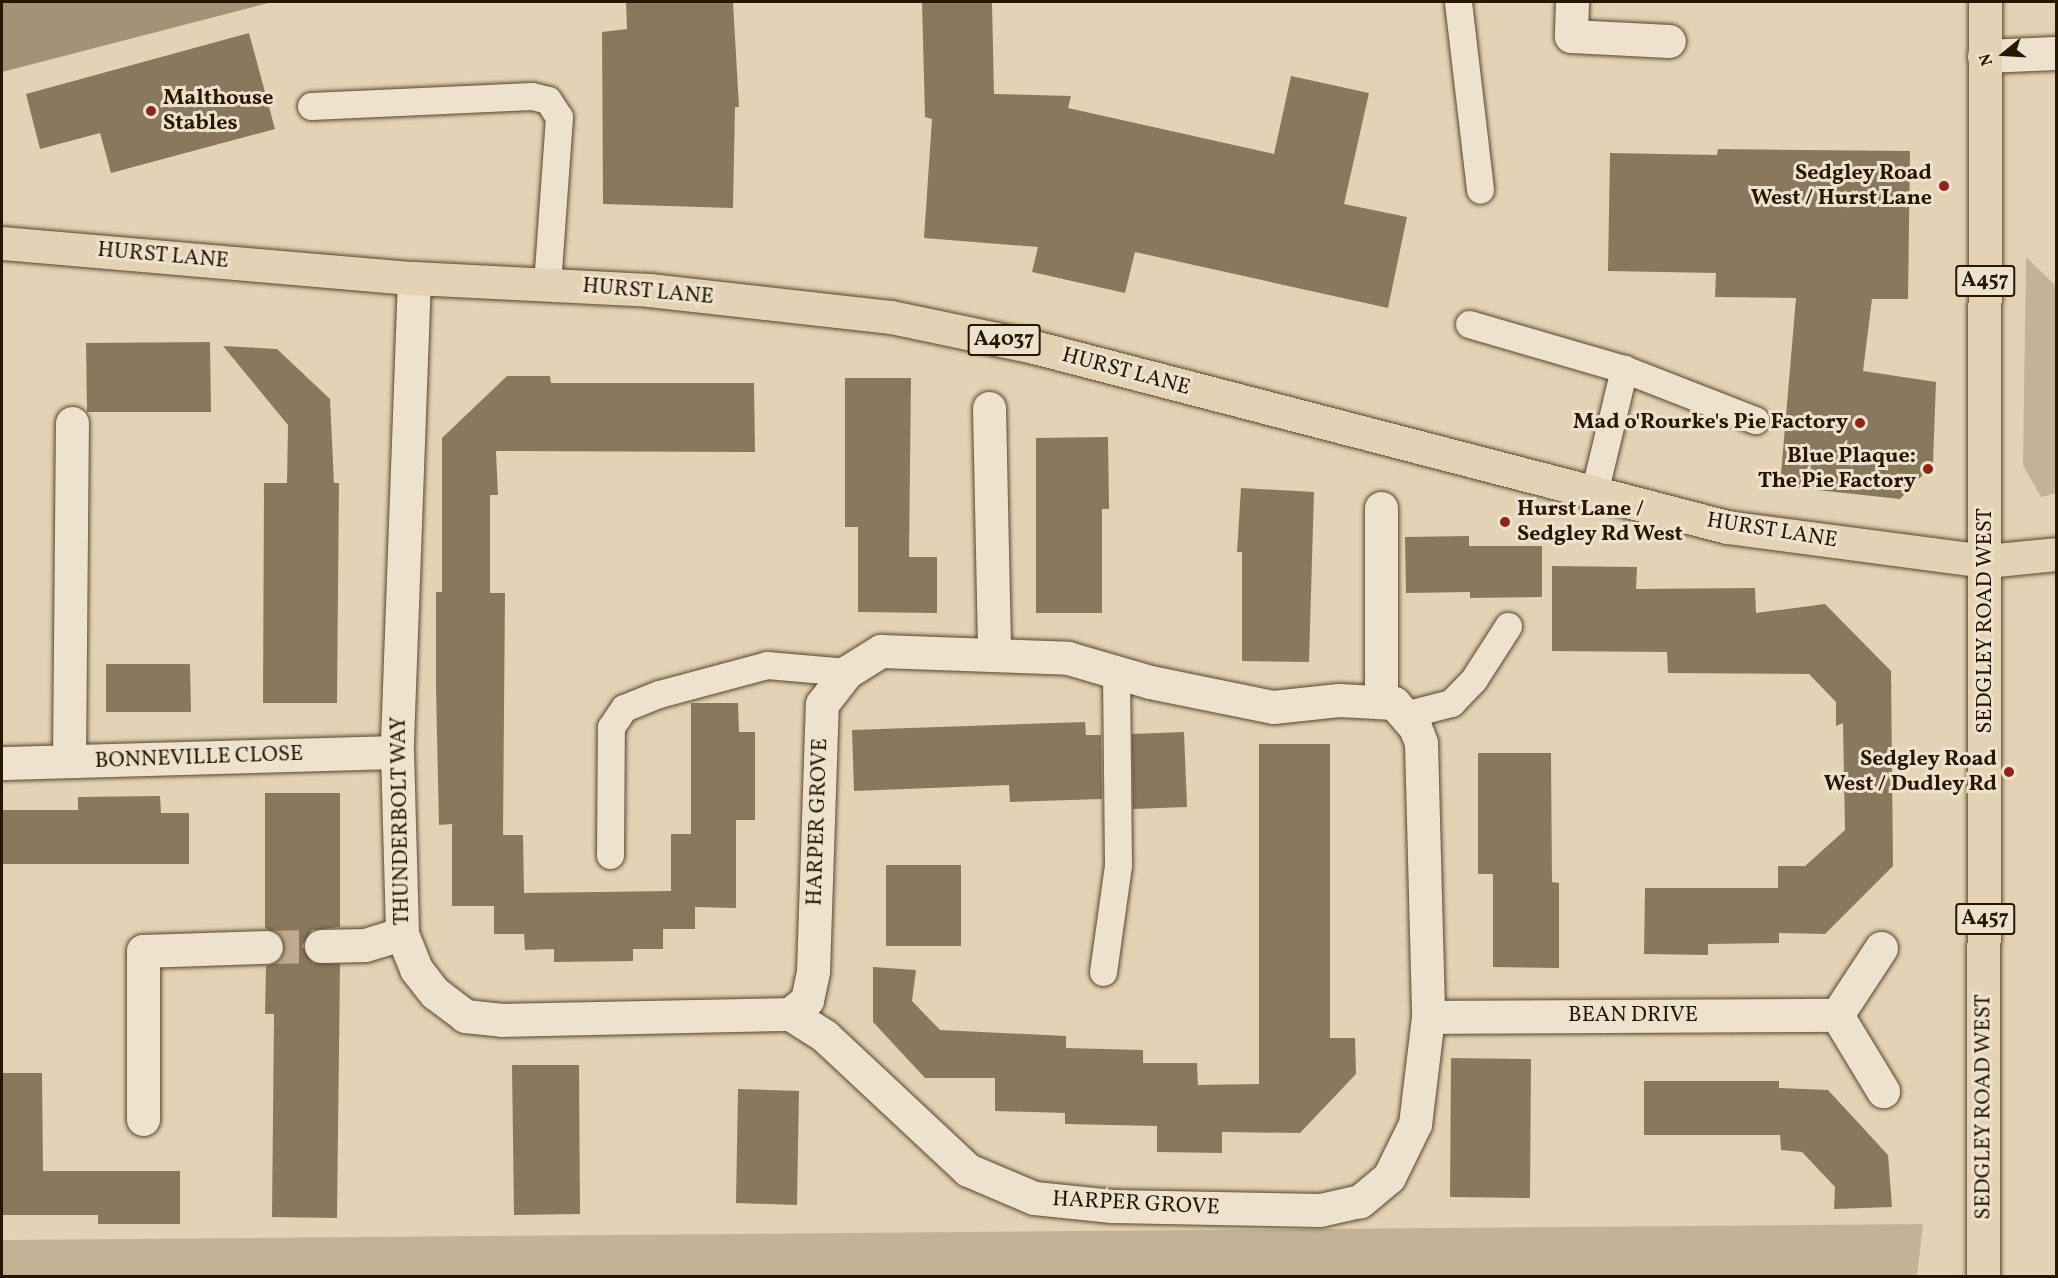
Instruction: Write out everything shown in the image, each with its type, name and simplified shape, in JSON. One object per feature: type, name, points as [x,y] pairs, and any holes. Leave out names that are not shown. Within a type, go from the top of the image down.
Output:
[{"type":"main road","name":"SEDGLEY ROAD WEST","points":[[1983,1276],[1986,561],[1984,2]]},
{"type":"main road","name":"HURST LANE","points":[[2,243],[414,278],[649,290],[891,317],[1034,347],[1727,527],[1986,561]]},
{"type":"main road","name":"A4037","points":[[1986,561],[2056,554]]},
{"type":"street","points":[[1572,2],[1571,36],[1669,42]]},
{"type":"street","points":[[1984,56],[2056,53]]},
{"type":"street","name":"THUNDERBOLT WAY","points":[[414,278],[397,752],[402,934],[416,969],[435,993],[465,1016],[502,1020],[790,1014]]},
{"type":"street","points":[[989,408],[994,654]]},
{"type":"street","points":[[69,761],[72,423]]},
{"type":"street","points":[[1381,508],[1393,708]]},
{"type":"street","name":"HARPER GROVE","points":[[881,651],[994,654],[1068,658],[1116,670],[1150,682],[1273,707],[1339,700],[1393,708],[1415,727],[1421,743],[1428,1017],[1415,1124],[1389,1177],[1360,1201],[1320,1210],[1112,1206],[1034,1198],[968,1170],[825,1036],[790,1014],[807,1000],[813,971],[822,704],[847,672],[881,651]]},
{"type":"street","name":"BONNEVILLE CLOSE","points":[[2,763],[397,752]]},
{"type":"street","points":[[321,946],[365,945],[402,934]]},
{"type":"street","points":[[143,1119],[143,951],[266,947]]},
{"type":"street","points":[[1881,948],[1838,1016],[1883,1091]]},
{"type":"street","name":"BEAN DRIVE","points":[[1428,1017],[1838,1016]]},
{"type":"lane","points":[[1458,2],[1480,190]]},
{"type":"lane","points":[[311,106],[532,96],[548,100],[559,117],[547,284]]},
{"type":"lane","points":[[1470,324],[1624,369],[1755,420]]},
{"type":"lane","points":[[1594,493],[1624,369]]},
{"type":"lane","points":[[1393,708],[1451,703],[1474,679],[1508,626]]},
{"type":"lane","points":[[610,855],[611,727],[624,708],[659,694],[767,665],[847,672]]},
{"type":"lane","points":[[1103,972],[1118,865],[1116,670]]},
{"type":"shaded area","points":[[2,2],[272,2],[2,72]]},
{"type":"shaded area","points":[[2026,257],[2056,286],[2056,493],[2041,497],[2023,465]]},
{"type":"shaded area","points":[[1923,1224],[1917,1276],[2,1276],[2,1240]]},
{"type":"building","points":[[626,2],[733,2],[739,107],[735,107],[733,208],[603,204],[602,32],[627,29]]},
{"type":"building","points":[[922,2],[992,2],[994,94],[1071,96],[1068,108],[1274,154],[1291,76],[1369,93],[1344,204],[1407,217],[1388,308],[1135,252],[1125,293],[1032,272],[1038,247],[924,238],[932,119],[925,117]]},
{"type":"building","name":"Malthouse Stables","points":[[249,33],[275,129],[111,173],[100,133],[40,149],[26,94]]},
{"type":"building","points":[[1718,149],[1910,151],[1908,299],[1872,299],[1863,371],[1936,382],[1933,464],[1900,499],[1780,486],[1796,298],[1715,297],[1716,273],[1608,271],[1610,153],[1717,155]]},
{"type":"building","points":[[210,342],[211,412],[87,412],[86,343]]},
{"type":"building","points":[[223,346],[277,349],[330,399],[334,483],[339,483],[337,703],[263,703],[264,483],[287,483],[288,425]]},
{"type":"building","points":[[507,376],[550,376],[551,383],[754,383],[755,452],[496,451],[498,495],[490,495],[490,593],[505,593],[503,835],[523,835],[524,893],[671,891],[671,834],[691,834],[691,703],[738,703],[739,732],[755,732],[755,820],[736,820],[736,908],[695,907],[695,929],[663,929],[663,949],[633,949],[633,961],[554,962],[554,949],[525,950],[524,934],[494,934],[494,906],[452,906],[452,824],[439,825],[436,690],[436,592],[442,592],[442,438]]},
{"type":"building","points":[[845,378],[911,378],[909,557],[937,557],[937,613],[858,612],[858,527],[845,527]]},
{"type":"building","points":[[1108,437],[1109,509],[1102,509],[1102,613],[1036,613],[1036,438]]},
{"type":"building","points":[[1241,488],[1314,492],[1309,662],[1242,661],[1242,552],[1237,552]]},
{"type":"building","points":[[1469,536],[1469,546],[1542,546],[1542,597],[1470,598],[1470,592],[1406,593],[1405,537]]},
{"type":"building","points":[[1552,566],[1637,567],[1636,589],[1755,588],[1756,613],[1825,604],[1891,671],[1893,866],[1825,934],[1779,933],[1779,943],[1708,944],[1708,955],[1644,954],[1645,888],[1778,888],[1778,866],[1805,866],[1845,830],[1843,723],[1836,726],[1836,702],[1809,674],[1668,673],[1667,652],[1552,651]]},
{"type":"building","points":[[106,664],[190,664],[191,712],[106,712]]},
{"type":"building","points":[[1085,722],[1086,735],[1101,735],[1102,799],[1010,802],[1009,785],[854,791],[852,730]]},
{"type":"building","points":[[1184,732],[1187,807],[1133,809],[1132,734]]},
{"type":"building","points":[[1259,744],[1330,744],[1330,1038],[1355,1038],[1356,1074],[1300,1133],[1222,1132],[1222,1153],[1157,1152],[1157,1126],[1065,1124],[1065,1113],[995,1111],[995,1078],[925,1078],[873,1022],[873,967],[916,970],[912,1001],[940,1030],[1066,1036],[1066,1048],[1143,1050],[1143,1063],[1197,1063],[1198,1085],[1259,1084]]},
{"type":"building","points":[[1478,753],[1551,753],[1552,882],[1559,883],[1559,968],[1493,967],[1493,874],[1478,874]]},
{"type":"building","points":[[265,793],[340,793],[340,927],[312,930],[302,946],[313,963],[340,964],[337,1218],[272,1217],[274,1014],[265,1014],[266,966],[276,963],[285,947],[282,937],[265,928]]},
{"type":"building","points":[[160,796],[161,813],[189,813],[189,864],[2,864],[2,810],[78,810],[78,797]]},
{"type":"building","points":[[886,865],[961,865],[961,946],[886,946]]},
{"type":"building","points":[[1451,1058],[1531,1059],[1530,1198],[1450,1197]]},
{"type":"building","points":[[512,1065],[579,1065],[580,1214],[514,1215]]},
{"type":"building","points":[[2,1073],[42,1073],[43,1171],[180,1171],[180,1224],[98,1224],[98,1215],[2,1215]]},
{"type":"building","points":[[1644,1081],[1779,1081],[1779,1088],[1828,1090],[1888,1155],[1892,1207],[1834,1209],[1835,1187],[1802,1152],[1781,1150],[1780,1135],[1644,1135]]},
{"type":"building","points":[[738,1089],[799,1091],[797,1205],[736,1203]]},
{"type":"tunnel","points":[[266,947],[321,946]]},
{"type":"place","name":"Malthouse Stables","points":[[151,111]]},
{"type":"place","name":"Sedgley Road West / Hurst Lane","points":[[1944,186]]},
{"type":"place","name":"Mad o'Rourke's Pie Factory","points":[[1860,423]]},
{"type":"place","name":"Blue Plaque: The Pie Factory","points":[[1928,469]]},
{"type":"place","name":"Hurst Lane / Sedgley Rd West","points":[[1505,522]]},
{"type":"place","name":"Sedgley Road West / Dudley Rd","points":[[2009,772]]}]
